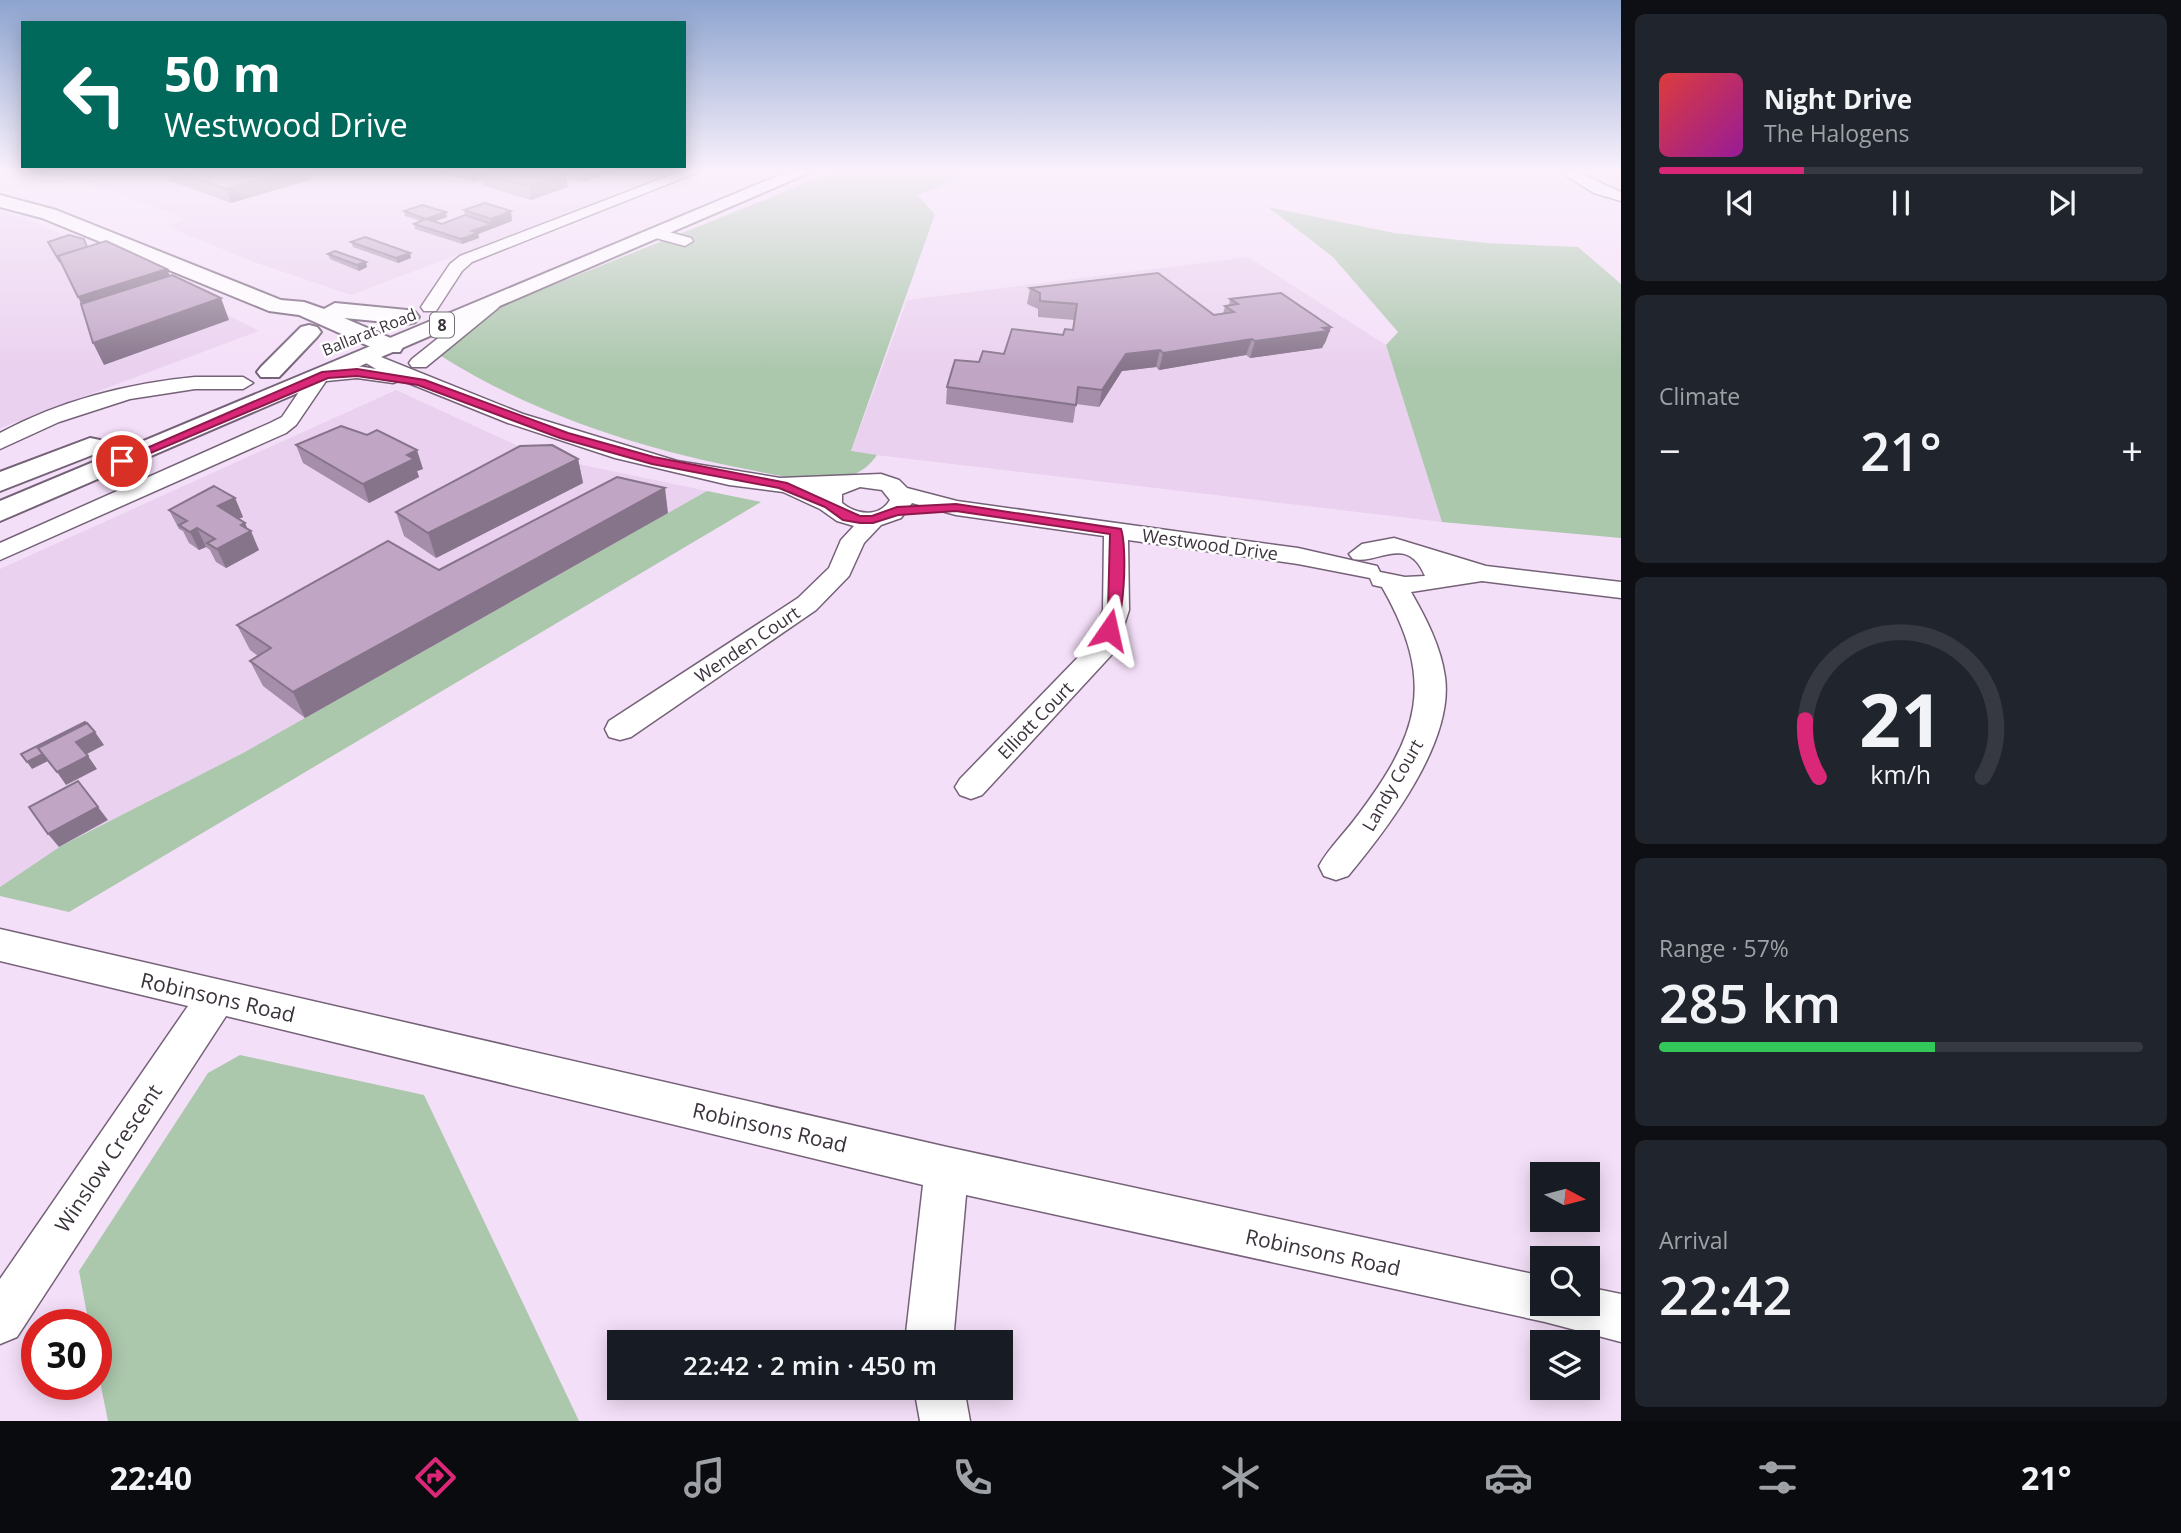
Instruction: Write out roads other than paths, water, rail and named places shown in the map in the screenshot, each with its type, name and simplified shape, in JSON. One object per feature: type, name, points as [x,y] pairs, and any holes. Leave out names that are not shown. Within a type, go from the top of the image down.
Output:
[{"type":"main road","points":[[109,238],[277,306],[278,316],[307,321],[407,317]]},
{"type":"main road","name":"Ballarat Road","points":[[0,512],[322,376],[407,317],[601,238]]},
{"type":"main road","name":"Ballarat Road","points":[[365,346],[391,347],[649,238]]},
{"type":"main road","points":[[307,321],[337,345],[365,346]]},
{"type":"main road","points":[[307,321],[365,346]]},
{"type":"main road","points":[[270,372],[307,321]]},
{"type":"main road","name":"Ballarat Road","points":[[0,482],[337,345]]},
{"type":"street","points":[[430,307],[456,268],[466,259],[520,238]]},
{"type":"street","points":[[675,238],[685,241]]},
{"type":"street","points":[[7,546],[278,428],[289,421],[322,376],[357,372],[420,373],[492,304]]},
{"type":"street","points":[[365,346],[514,416],[564,436],[652,460],[782,485],[881,481],[899,502]]},
{"type":"street","points":[[391,347],[420,373]]},
{"type":"street","name":"Ballarat Road","points":[[0,442],[31,426],[118,393],[200,383],[243,383]]},
{"type":"street","points":[[844,482],[831,491],[844,520]]},
{"type":"street","points":[[782,485],[844,520]]},
{"type":"street","name":"Westwood Drive","points":[[899,502],[1298,556],[1365,562]]},
{"type":"street","name":"Wenden Court","points":[[620,729],[807,604],[840,571],[844,520],[873,520],[899,502]]},
{"type":"street","name":"Elliott Court","points":[[971,787],[1102,650],[1115,610],[1116,531]]},
{"type":"street","points":[[1417,585],[1413,550],[1393,545],[1370,547],[1365,562],[1417,585],[1485,574],[1621,590]]},
{"type":"street","name":"Landy Court","points":[[1336,866],[1363,836],[1415,750],[1426,723],[1432,680],[1417,585]]},
{"type":"street","name":"Robinsons Road","points":[[0,946],[947,1169],[1530,1297]]},
{"type":"street","name":"Winslow Crescent","points":[[0,1320],[217,996]]},
{"type":"street","points":[[930,1330],[947,1169]]},
{"type":"street","points":[[1600,1313],[1621,1318]]},
{"type":"street","points":[[941,1400],[945,1421]]}]
